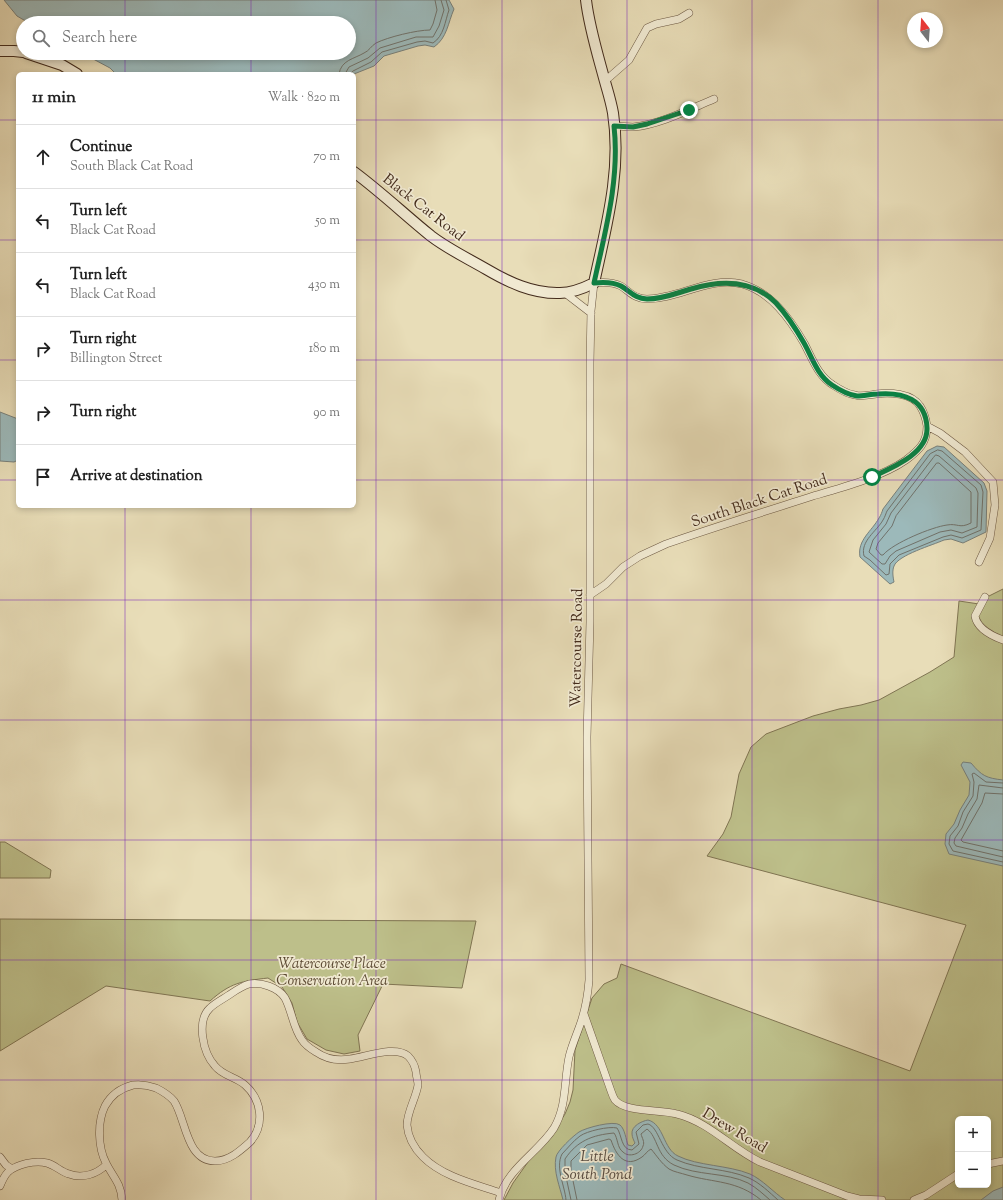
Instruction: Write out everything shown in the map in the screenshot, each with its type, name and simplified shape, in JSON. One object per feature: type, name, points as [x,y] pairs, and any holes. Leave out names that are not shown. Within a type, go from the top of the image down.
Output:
[{"type":"street","points":[[586,0],[613,112],[615,154],[610,210],[594,283]]},
{"type":"street","points":[[605,81],[629,60],[647,28],[656,24],[679,19],[689,13]]},
{"type":"street","points":[[0,51],[16,51]]},
{"type":"street","points":[[45,60],[73,72]]},
{"type":"street","points":[[614,126],[633,127],[647,124],[689,110],[714,99]]},
{"type":"street","name":"Black Cat Road","points":[[356,173],[451,250],[507,281],[524,287],[544,292],[565,293],[594,283],[606,282],[621,286],[629,293],[640,299],[660,298],[719,283],[742,284],[752,288],[776,303],[804,343],[820,373],[832,385],[855,396],[892,393],[910,398],[920,405],[925,416],[927,426]]},
{"type":"street","name":"Watercourse Road","points":[[500,1197],[509,1178],[544,1140],[554,1127],[560,1114],[569,1057],[584,1014],[589,980],[588,737],[591,313],[594,283]]},
{"type":"street","points":[[565,293],[591,313]]},
{"type":"street","points":[[927,426],[940,433],[965,452],[993,482],[995,504],[990,538],[979,562]]},
{"type":"street","name":"South Black Cat Road","points":[[590,595],[606,584],[623,567],[640,556],[666,544],[834,490],[882,472],[904,461],[924,443],[927,435],[927,426]]},
{"type":"street","points":[[985,597],[975,616],[976,621],[984,630],[1003,640]]},
{"type":"street","points":[[122,1200],[120,1186],[106,1164],[102,1155],[100,1144],[101,1117],[108,1100],[123,1088],[141,1084],[158,1089],[167,1094],[173,1100],[179,1112],[193,1148],[198,1155],[204,1159],[212,1161],[230,1157],[254,1137],[258,1129],[260,1117],[258,1105],[253,1094],[244,1085],[221,1073],[214,1066],[204,1048],[202,1027],[205,1015],[209,1008],[245,985],[255,983],[265,984],[276,990],[284,998],[296,1030],[303,1042],[323,1056],[334,1059],[349,1060],[399,1051],[408,1056],[415,1065],[418,1084],[407,1124],[411,1141],[423,1157],[443,1172],[500,1197]]},
{"type":"street","name":"Drew Road","points":[[584,1014],[611,1091],[615,1100],[620,1104],[635,1108],[676,1113],[688,1117],[701,1123],[748,1156],[760,1162],[847,1196],[859,1199],[882,1200]]},
{"type":"street","points":[[0,1157],[6,1165],[12,1169]]},
{"type":"street","points":[[991,1163],[1003,1161]]},
{"type":"street","points":[[0,1186],[6,1174],[12,1169],[36,1162],[46,1163],[68,1174],[76,1176],[86,1176],[102,1169],[106,1164]]},
{"type":"street","points":[[914,1200],[926,1195],[955,1176]]},
{"type":"green space","points":[[1003,589],[1003,1200],[504,1200],[513,1183],[533,1155],[550,1138],[565,1114],[573,1090],[575,1050],[592,998],[604,984],[617,978],[621,964],[910,1071],[966,925],[707,856],[723,834],[731,817],[739,774],[751,747],[766,734],[813,716],[879,700],[954,657],[959,601],[979,604],[983,599]]},
{"type":"green space","points":[[0,842],[5,842],[51,870],[50,878],[0,878]]},
{"type":"green space","name":"Watercourse Place Conservation Area","points":[[0,919],[476,921],[462,988],[383,984],[358,1035],[360,1051],[344,1054],[326,1050],[307,1039],[297,1022],[292,1003],[282,987],[268,978],[251,980],[237,984],[224,990],[210,1001],[106,986],[0,1051]]},
{"type":"water","points":[[4,0],[449,0],[454,9],[447,30],[442,39],[434,47],[425,45],[418,46],[384,56],[374,66],[356,73],[114,72],[110,68],[95,60],[356,60],[356,16],[17,16]]},
{"type":"water","points":[[0,412],[16,418],[16,461],[0,461]]},
{"type":"water","points":[[937,446],[944,447],[984,483],[987,491],[986,532],[963,543],[951,539],[944,540],[909,554],[897,562],[894,566],[894,582],[890,584],[860,557],[861,546],[866,536],[880,517],[883,509],[927,451]]},
{"type":"water","points":[[963,762],[971,763],[985,776],[1003,780],[1003,866],[949,854],[945,844],[946,834],[954,824],[969,795],[970,782],[961,765]]},
{"type":"water","name":"Little South Pond","points":[[648,1120],[657,1126],[669,1148],[678,1156],[695,1162],[750,1174],[759,1179],[785,1200],[563,1200],[556,1173],[555,1162],[557,1154],[569,1140],[579,1132],[600,1125],[612,1123],[620,1125],[623,1129],[628,1145],[632,1146],[635,1143],[632,1135],[633,1129],[640,1123]]},
{"type":"water","points":[[1003,1187],[1003,1200],[981,1200],[993,1191]]},
{"type":"route","points":[[689,110],[665,119],[633,127],[614,126],[615,154],[610,210],[594,283],[606,282],[621,286],[629,293],[640,299],[660,298],[719,283],[742,284],[763,294],[776,303],[804,343],[820,373],[832,385],[855,396],[892,393],[910,398],[920,405],[925,416],[927,426],[927,435],[924,443],[904,461],[872,477]]}]
